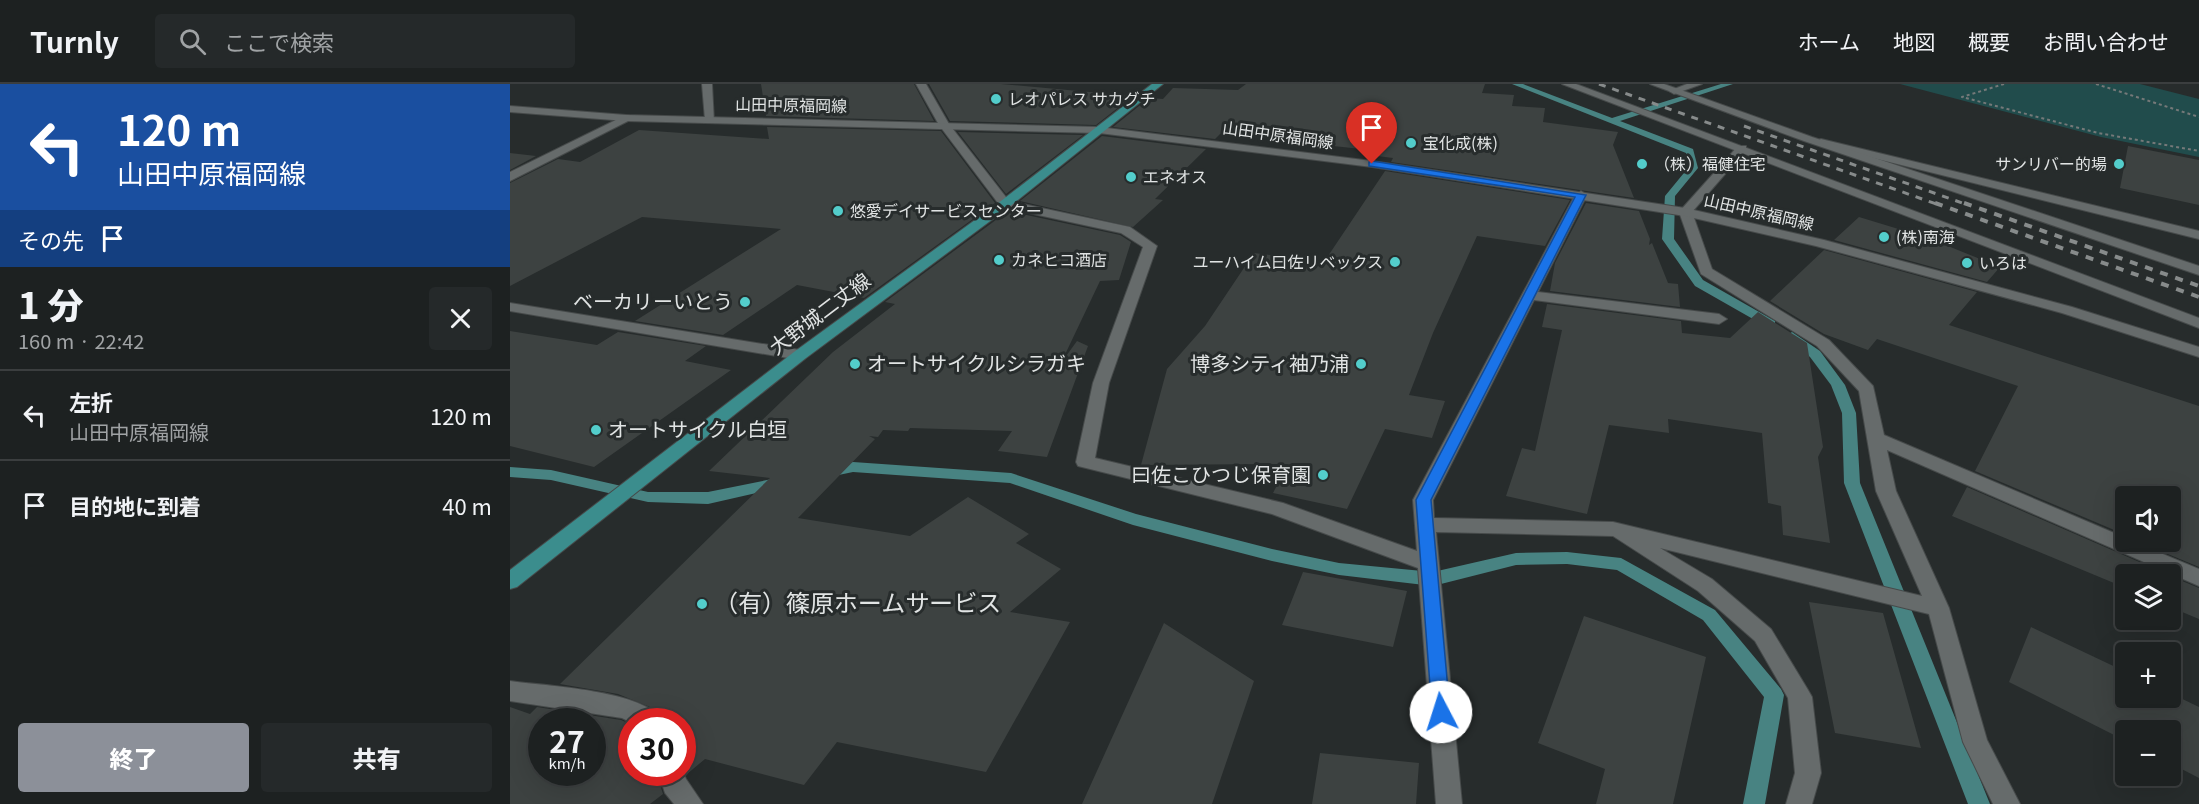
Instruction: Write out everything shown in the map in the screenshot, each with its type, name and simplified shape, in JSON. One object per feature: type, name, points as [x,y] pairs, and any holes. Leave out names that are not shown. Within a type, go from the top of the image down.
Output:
[{"type":"main road","name":"大野城二丈線","points":[[510,581],[800,355],[1005,204],[1158,84]]},
{"type":"street","points":[[707,84],[710,120]]},
{"type":"street","points":[[921,84],[944,125],[1005,204],[1125,230],[1150,246],[1101,383],[1085,462],[1276,508],[1428,563]]},
{"type":"street","points":[[1567,84],[1742,148],[2199,323]]},
{"type":"street","points":[[1655,84],[1808,139],[2199,271]]},
{"type":"street","points":[[1674,91],[1697,84]]},
{"type":"street","name":"山田中原福岡線","points":[[510,110],[626,118],[1099,130],[1372,164],[1685,212],[1819,243],[2067,310],[2199,352]]},
{"type":"street","points":[[510,177],[626,118]]},
{"type":"street","points":[[1808,139],[2199,235]]},
{"type":"street","points":[[1742,148],[1685,212],[1706,271],[1823,343],[1867,390],[1886,491],[1938,608],[1975,742],[2007,804]]},
{"type":"street","points":[[1449,804],[1424,500],[1581,195]]},
{"type":"street","points":[[1529,295],[1719,319]]},
{"type":"street","points":[[510,307],[800,355]]},
{"type":"street","points":[[1876,439],[2199,578]]},
{"type":"street","points":[[1425,525],[1613,529],[1938,608]]},
{"type":"street","points":[[1613,529],[1706,585],[1763,635],[1800,698],[1808,773],[1799,804]]},
{"type":"street","points":[[510,691],[627,708]]},
{"type":"street","points":[[675,786],[690,804]]},
{"type":"path","points":[[2004,84],[1962,97],[2098,133],[2199,151]]},
{"type":"path","points":[[2097,84],[2199,117]]},
{"type":"shaded area","points":[[1900,84],[2140,84],[2199,99],[2199,157],[2101,137]]},
{"type":"building","points":[[761,84],[914,84],[934,121],[766,116]]},
{"type":"building","points":[[929,84],[1001,84],[1133,96],[1096,125],[950,121]]},
{"type":"building","points":[[1246,84],[1485,84],[1482,93],[1514,95],[1512,106],[1545,108],[1543,122],[1618,132],[1613,145],[1634,198],[1391,162],[1393,158],[1377,156],[1380,151],[1220,134],[1215,139],[1113,127],[1149,98],[1163,99],[1173,88],[1238,90]]},
{"type":"building","points":[[767,127],[941,131],[995,203],[864,298],[855,296],[848,287],[839,293],[797,285],[723,335],[635,321],[781,229],[642,217],[510,286],[510,183],[558,159],[580,162],[639,130],[769,139]]},
{"type":"building","points":[[958,132],[1083,135],[1006,194]]},
{"type":"building","points":[[1102,136],[1206,149],[1155,199],[1163,200],[1133,227],[1020,201]]},
{"type":"building","points":[[2128,146],[2199,160],[2199,205],[2120,188]]},
{"type":"building","points":[[510,153],[536,156],[510,170]]},
{"type":"building","points":[[1385,171],[1570,200],[1545,246],[1477,236],[1433,333],[1409,395],[1445,401],[1432,438],[1385,429],[1347,509],[1273,493],[1288,464],[1141,465],[1167,369],[1205,326],[1254,253],[1324,262]]},
{"type":"building","points":[[1586,203],[1639,211],[1650,239],[1649,245],[1652,243],[1668,283],[1678,284],[1680,307],[1550,291],[1555,263]]},
{"type":"building","points":[[1008,211],[1120,235],[1131,242],[1119,280],[1100,281],[1061,363],[1077,341],[1088,346],[1047,457],[998,451],[1012,431],[910,428],[908,431],[883,430],[878,437],[869,436],[875,439],[798,518],[910,536],[968,497],[1029,534],[1016,543],[1061,569],[1010,612],[1070,622],[986,772],[837,742],[804,785],[705,759],[696,766],[696,708],[653,708],[618,694],[560,684],[770,478],[709,471],[833,352],[895,304],[885,302]]},
{"type":"building","points":[[1859,217],[1928,238],[2000,267],[1987,282],[1834,240]]},
{"type":"building","points":[[1824,250],[1977,292],[1949,325],[2199,406],[2199,567],[2163,552],[2181,552],[2181,486],[2115,486],[2115,530],[1975,471],[2018,386],[1877,339],[1868,350],[1824,334],[1770,301]]},
{"type":"building","points":[[1547,304],[1681,321],[1682,333],[1730,338],[1758,312],[1807,343],[1823,447],[1818,457],[1830,543],[1783,535],[1781,506],[1768,503],[1762,433],[1668,419],[1669,433],[1609,425],[1587,514],[1506,496],[1522,448],[1535,451],[1562,330],[1542,327]]},
{"type":"building","points":[[510,331],[597,345],[618,332],[706,346],[685,361],[731,370],[594,467],[510,446]]},
{"type":"building","points":[[1967,487],[2144,564],[2115,564],[2115,583],[1952,516]]},
{"type":"building","points":[[1303,572],[1407,591],[1393,647],[1282,625]]},
{"type":"building","points":[[2181,581],[2199,588],[2199,619],[2181,612]]},
{"type":"building","points":[[1809,602],[1883,613],[1921,748],[1835,733]]},
{"type":"building","points":[[1584,616],[1706,657],[1673,804],[1596,804],[1605,769],[1538,743]]},
{"type":"building","points":[[1164,623],[1254,681],[1212,804],[1082,804]]},
{"type":"building","points":[[2031,627],[2115,667],[2115,708],[2181,708],[2181,698],[2199,707],[2199,778],[2181,769],[2181,720],[2115,720],[2115,735],[2009,682]]},
{"type":"building","points":[[510,707],[528,713],[528,786],[606,786],[606,718],[618,720],[618,786],[660,786],[663,794],[650,804],[510,804]]},
{"type":"building","points":[[1320,753],[1419,763],[1416,804],[1312,804]]},
{"type":"waterway","points":[[1516,84],[1690,151],[1693,168],[1670,196],[1668,239],[1699,283],[1771,324]]},
{"type":"waterway","points":[[1615,120],[1729,84]]},
{"type":"waterway","points":[[1792,336],[1815,354],[1838,385],[1849,413],[1852,483],[1979,804]]},
{"type":"waterway","points":[[829,472],[853,467],[1011,478],[1133,519],[1272,555],[1339,569],[1433,579],[1516,559],[1567,558],[1621,564],[1709,615],[1774,695],[1754,804]]},
{"type":"waterway","points":[[510,472],[551,475],[648,497],[708,498],[782,482]]},
{"type":"railway","points":[[1599,84],[1939,205]]},
{"type":"railway","points":[[1744,126],[1968,205]]},
{"type":"railway","points":[[1935,203],[2199,297]]},
{"type":"railway","points":[[1964,203],[2199,286]]},
{"type":"place","name":"レオパレス サカグチ","points":[[996,99]]},
{"type":"place","name":"宝化成(株)","points":[[1411,143]]},
{"type":"place","name":"（株）福健住宅","points":[[1642,164]]},
{"type":"place","name":"サンリバー的場","points":[[2119,164]]},
{"type":"place","name":"エネオス","points":[[1131,177]]},
{"type":"place","name":"悠愛デイサービスセンター","points":[[838,211]]},
{"type":"place","name":"(株)南海","points":[[1884,237]]},
{"type":"place","name":"カネヒコ酒店","points":[[999,260]]},
{"type":"place","name":"ユーハイム曰佐リベックス","points":[[1395,262]]},
{"type":"place","name":"いろは","points":[[1967,263]]},
{"type":"place","name":"ベーカリーいとう","points":[[745,302]]},
{"type":"place","name":"オートサイクルシラガキ","points":[[855,364]]},
{"type":"place","name":"博多シティ袖乃浦","points":[[1361,364]]},
{"type":"place","name":"オートサイクル白垣","points":[[596,430]]},
{"type":"place","name":"曰佐こひつじ保育園","points":[[1323,475]]},
{"type":"place","name":"（有）篠原ホームサービス","points":[[702,604]]},
{"type":"route","points":[[1372,164],[1581,195],[1424,500],[1441,712]]}]
